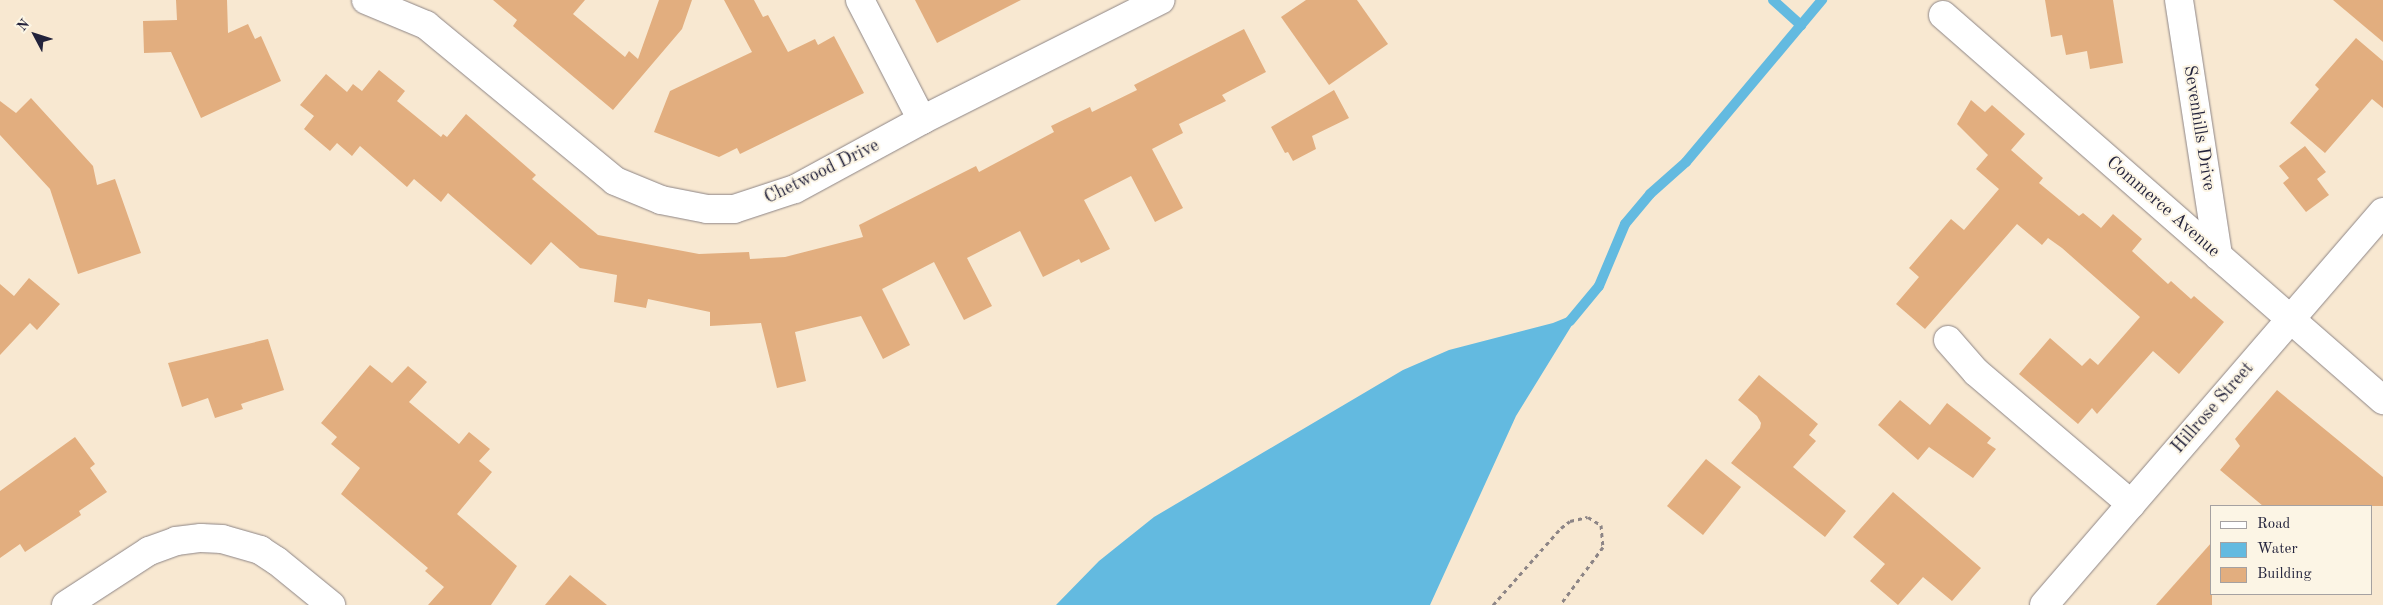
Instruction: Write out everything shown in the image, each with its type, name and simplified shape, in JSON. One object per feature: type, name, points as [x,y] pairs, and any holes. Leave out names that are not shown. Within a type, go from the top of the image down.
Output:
[{"type":"street","name":"Chetwood Drive","points":[[366,0],[426,24],[615,181],[660,200],[707,209],[734,209],[766,201],[795,189],[922,120],[1161,0]]},
{"type":"street","points":[[860,0],[922,120]]},
{"type":"street","name":"Sevenhills Drive","points":[[2180,0],[2218,256]]},
{"type":"street","name":"Commerce Avenue","points":[[1943,15],[2383,400]]},
{"type":"street","name":"Hillrose Street","points":[[2044,605],[2383,212]]},
{"type":"street","points":[[1948,340],[1976,372],[2131,504]]},
{"type":"street","points":[[66,605],[148,551],[176,541],[201,538],[222,539],[260,550],[277,561],[332,605]]},
{"type":"path","points":[[1493,605],[1561,528],[1570,521],[1588,516],[1601,525],[1603,548],[1560,605]]},
{"type":"water","points":[[1580,312],[1516,416],[1430,605],[1056,605],[1099,561],[1154,517],[1403,370],[1449,350],[1553,323]]},
{"type":"building","points":[[176,0],[227,0],[228,33],[248,24],[255,39],[261,36],[281,81],[201,118],[171,52],[144,53],[143,21],[177,20]]},
{"type":"building","points":[[493,0],[585,0],[573,14],[625,57],[629,51],[638,59],[659,0],[692,0],[682,29],[613,110],[513,26],[517,20]]},
{"type":"building","points":[[724,0],[754,0],[763,17],[768,15],[788,52],[815,39],[818,45],[834,36],[864,93],[740,154],[737,148],[719,157],[654,132],[670,91],[752,52]]},
{"type":"building","points":[[915,0],[1021,0],[937,43]]},
{"type":"building","points":[[1306,0],[1357,0],[1388,44],[1329,85],[1281,17]]},
{"type":"building","points":[[2045,0],[2113,0],[2123,63],[2090,69],[2087,51],[2066,55],[2062,35],[2051,37]]},
{"type":"building","points":[[2333,0],[2383,0],[2383,42]]},
{"type":"building","points":[[1244,29],[1266,72],[1222,95],[1226,101],[1179,124],[1183,133],[1152,149],[1183,208],[1155,222],[1131,176],[1084,200],[1110,249],[1081,263],[1079,259],[1043,277],[1020,231],[967,258],[992,306],[964,320],[934,262],[882,289],[910,345],[883,359],[861,316],[795,332],[806,381],[777,388],[761,323],[710,326],[710,312],[648,299],[646,308],[614,302],[617,275],[580,268],[551,242],[531,265],[448,193],[441,202],[414,179],[407,187],[360,146],[352,156],[337,143],[330,151],[304,129],[314,116],[300,105],[326,74],[347,92],[353,84],[362,91],[379,70],[405,91],[397,101],[441,137],[443,134],[447,137],[466,114],[536,175],[532,179],[598,235],[699,254],[749,252],[750,259],[785,257],[863,237],[859,225],[976,166],[979,172],[1054,132],[1051,126],[1090,107],[1092,112],[1137,90],[1134,85]]},
{"type":"building","points":[[2356,38],[2383,61],[2383,108],[2372,99],[2325,153],[2290,123],[2319,89],[2315,85]]},
{"type":"building","points":[[1334,90],[1349,118],[1312,136],[1316,149],[1293,161],[1288,152],[1285,153],[1271,127]]},
{"type":"building","points":[[31,98],[93,166],[97,185],[115,179],[141,253],[78,274],[50,189],[0,135],[0,101],[16,113]]},
{"type":"building","points":[[1971,100],[1985,112],[1992,105],[2025,134],[2011,150],[2043,178],[2039,183],[2079,216],[2083,213],[2101,228],[2113,214],[2142,239],[2132,251],[2168,284],[2171,281],[2191,299],[2194,296],[2224,322],[2179,374],[2153,351],[2097,414],[2092,408],[2078,424],[2019,374],[2050,338],[2082,366],[2090,358],[2098,365],[2140,317],[2062,248],[2048,238],[2042,245],[2017,224],[1925,329],[1896,304],[1919,277],[1909,268],[1951,219],[1964,230],[1999,189],[1976,169],[1988,155],[1957,124]]},
{"type":"building","points":[[2305,146],[2326,172],[2317,179],[2329,195],[2306,212],[2283,183],[2289,178],[2279,166]]},
{"type":"building","points":[[29,278],[60,304],[37,330],[30,323],[0,355],[0,284],[14,296]]},
{"type":"building","points":[[268,339],[284,390],[241,404],[243,409],[215,418],[208,398],[182,407],[168,363]]},
{"type":"building","points":[[370,365],[392,383],[408,366],[427,382],[409,402],[459,444],[469,432],[490,449],[479,461],[492,472],[457,514],[517,566],[491,605],[428,605],[444,587],[425,571],[428,568],[341,494],[360,468],[331,444],[337,437],[321,423]]},
{"type":"building","points":[[1759,375],[1818,424],[1809,435],[1816,441],[1793,467],[1846,511],[1825,537],[1731,463],[1760,428],[1761,423],[1757,416],[1738,400]]},
{"type":"building","points":[[2277,390],[2383,477],[2383,506],[2262,505],[2220,470],[2240,446],[2235,439]]},
{"type":"building","points":[[1900,400],[1930,425],[1947,403],[1991,438],[1987,443],[1996,449],[1973,478],[1929,447],[1918,460],[1878,425]]},
{"type":"building","points":[[75,437],[95,464],[90,468],[107,492],[79,511],[81,515],[25,552],[20,544],[0,558],[0,491]]},
{"type":"building","points":[[1706,459],[1741,487],[1703,535],[1667,506]]},
{"type":"building","points":[[1893,492],[1981,568],[1952,601],[1923,577],[1898,605],[1870,581],[1885,564],[1853,537]]},
{"type":"building","points":[[2210,544],[2210,595],[2212,595],[2212,605],[2156,605]]},
{"type":"building","points":[[570,575],[607,605],[545,605]]},
{"type":"waterway","points":[[1773,0],[1801,25]]},
{"type":"waterway","points":[[1570,321],[1599,286],[1625,224],[1650,194],[1686,162],[1822,0]]}]
